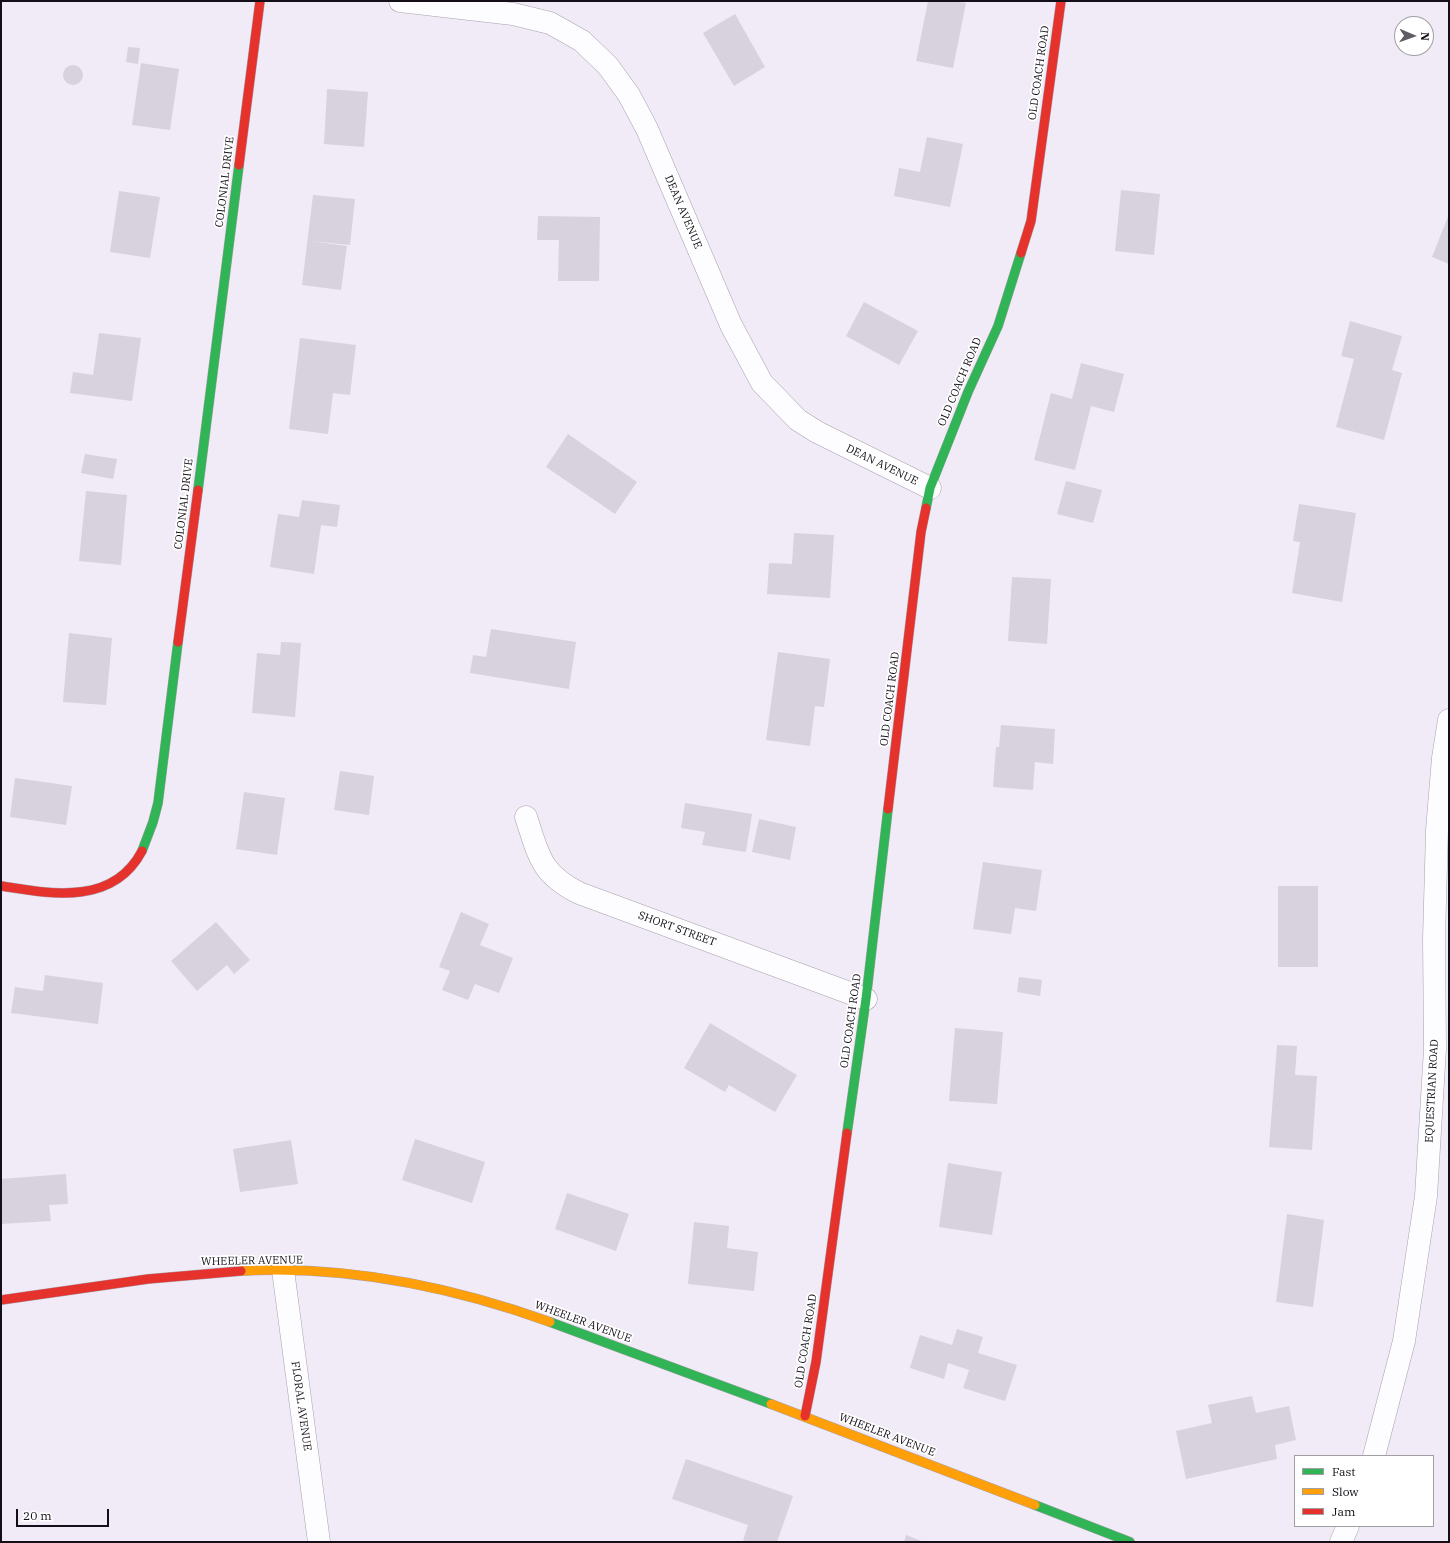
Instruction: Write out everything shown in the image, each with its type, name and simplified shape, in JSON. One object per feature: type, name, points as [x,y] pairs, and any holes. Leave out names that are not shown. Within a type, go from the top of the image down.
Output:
[{"type":"street","name":"COLONIAL DRIVE","points":[[1,886],[63,894],[83,893],[101,887],[120,877],[135,864],[146,846],[154,824],[158,803],[260,1]]},
{"type":"street","name":"DEAN AVENUE","points":[[400,1],[513,14],[550,23],[582,40],[608,66],[628,95],[647,129],[731,325],[762,383],[798,420],[816,432],[930,488]]},
{"type":"street","name":"OLD COACH ROAD","points":[[806,1416],[816,1362],[866,999],[920,540],[930,488],[968,392],[998,326],[1031,221],[1060,1]]},
{"type":"street","name":"EQUESTRIAN ROAD","points":[[1374,1455],[1404,1341],[1426,1196],[1435,1049],[1442,996],[1437,830],[1443,758],[1449,720]]},
{"type":"street","name":"SHORT STREET","points":[[526,817],[540,860],[560,883],[579,893],[866,999]]},
{"type":"street","name":"WHEELER AVENUE","points":[[1,1300],[135,1280],[205,1273],[283,1270],[360,1275],[396,1280],[467,1295],[534,1317],[806,1416],[1130,1542]]},
{"type":"street","name":"FLORAL AVENUE","points":[[283,1270],[319,1542]]},
{"type":"street","points":[[1342,1542],[1348,1527]]},
{"type":"building","points":[[928,1],[953,1],[966,3],[953,68],[916,61]]},
{"type":"building","points":[[735,14],[765,67],[734,86],[703,33]]},
{"type":"building","points":[[128,47],[140,48],[138,64],[126,62]]},
{"type":"building","points":[[141,63],[179,69],[170,130],[132,125]]},
{"type":"building","points":[[69,65],[77,65],[83,71],[83,79],[77,85],[69,85],[63,79],[63,71]]},
{"type":"building","points":[[327,89],[368,92],[364,147],[324,144]]},
{"type":"building","points":[[927,137],[963,144],[950,207],[894,196],[899,168],[920,172]]},
{"type":"building","points":[[1121,190],[1160,194],[1154,255],[1115,251]]},
{"type":"building","points":[[119,191],[160,197],[150,258],[110,252]]},
{"type":"building","points":[[313,195],[355,199],[350,245],[310,241],[347,246],[341,290],[302,285]]},
{"type":"building","points":[[1449,214],[1449,264],[1432,257]]},
{"type":"building","points":[[538,216],[600,217],[599,281],[558,281],[559,240],[537,240]]},
{"type":"building","points":[[864,302],[918,331],[899,365],[846,336]]},
{"type":"building","points":[[1350,321],[1402,336],[1392,370],[1402,373],[1384,440],[1336,427],[1354,359],[1341,356]]},
{"type":"building","points":[[99,333],[141,338],[132,401],[70,393],[73,372],[93,375]]},
{"type":"building","points":[[300,338],[356,345],[350,395],[333,393],[328,434],[289,429]]},
{"type":"building","points":[[1081,363],[1124,374],[1114,412],[1091,406],[1075,470],[1034,460],[1051,393],[1072,399]]},
{"type":"building","points":[[568,434],[637,482],[615,514],[546,467]]},
{"type":"building","points":[[85,454],[117,459],[113,479],[81,473]]},
{"type":"building","points":[[1066,481],[1102,490],[1093,523],[1057,514]]},
{"type":"building","points":[[86,491],[127,495],[121,565],[79,561]]},
{"type":"building","points":[[302,500],[340,505],[337,527],[321,525],[314,574],[270,567],[278,514],[299,517]]},
{"type":"building","points":[[1299,504],[1356,513],[1342,602],[1292,593],[1300,542],[1293,541]]},
{"type":"building","points":[[794,533],[834,535],[830,598],[767,594],[769,563],[792,564]]},
{"type":"building","points":[[1012,577],[1051,579],[1047,644],[1008,641]]},
{"type":"building","points":[[491,629],[576,642],[569,689],[470,673],[473,655],[486,657]]},
{"type":"building","points":[[69,633],[112,638],[106,705],[63,702]]},
{"type":"building","points":[[281,642],[301,643],[295,717],[252,713],[257,653],[280,655]]},
{"type":"building","points":[[778,652],[830,659],[824,707],[815,706],[810,746],[766,740]]},
{"type":"building","points":[[1001,725],[1055,729],[1053,764],[1035,762],[1033,790],[993,787],[996,747],[999,747]]},
{"type":"building","points":[[340,771],[374,776],[369,815],[334,810]]},
{"type":"building","points":[[15,778],[72,786],[66,825],[10,817]]},
{"type":"building","points":[[244,792],[285,798],[277,855],[236,849]]},
{"type":"building","points":[[685,803],[752,814],[746,852],[702,845],[705,832],[681,828]]},
{"type":"building","points":[[759,819],[796,827],[790,860],[752,852]]},
{"type":"building","points":[[983,862],[1042,870],[1036,911],[1015,908],[1011,934],[973,929]]},
{"type":"building","points":[[1278,886],[1318,886],[1318,967],[1278,967]]},
{"type":"building","points":[[461,912],[489,924],[480,945],[513,958],[499,993],[475,984],[468,1000],[442,990],[450,971],[439,967]]},
{"type":"building","points":[[216,922],[250,960],[234,974],[227,965],[197,991],[171,961]]},
{"type":"building","points":[[45,975],[103,983],[98,1024],[11,1013],[15,987],[43,991]]},
{"type":"building","points":[[1019,977],[1042,980],[1040,996],[1017,992]]},
{"type":"building","points":[[710,1023],[797,1075],[775,1112],[729,1085],[725,1092],[684,1068]]},
{"type":"building","points":[[955,1028],[1003,1032],[997,1104],[949,1101]]},
{"type":"building","points":[[1277,1045],[1297,1046],[1295,1075],[1317,1076],[1312,1150],[1269,1147]]},
{"type":"building","points":[[415,1139],[485,1162],[472,1203],[402,1180]]},
{"type":"building","points":[[291,1140],[298,1184],[240,1192],[233,1149]]},
{"type":"building","points":[[948,1163],[1002,1172],[992,1235],[939,1227]]},
{"type":"building","points":[[66,1174],[68,1204],[49,1205],[51,1221],[1,1224],[1,1179]]},
{"type":"building","points":[[567,1193],[629,1214],[616,1251],[555,1229]]},
{"type":"building","points":[[1287,1214],[1324,1220],[1313,1307],[1276,1302]]},
{"type":"building","points":[[694,1222],[729,1226],[727,1248],[758,1252],[754,1291],[688,1284]]},
{"type":"building","points":[[957,1329],[983,1337],[978,1353],[1017,1365],[1005,1401],[963,1388],[969,1370],[948,1363],[944,1379],[910,1368],[920,1335],[952,1345]]},
{"type":"building","points":[[1252,1396],[1256,1413],[1289,1406],[1296,1440],[1275,1445],[1277,1459],[1186,1479],[1176,1431],[1212,1423],[1208,1405]]},
{"type":"building","points":[[686,1459],[793,1496],[777,1542],[748,1542],[743,1540],[748,1525],[672,1499]]},
{"type":"building","points":[[906,1535],[924,1542],[904,1542]]},
{"type":"traffic: fast","points":[[198,490],[239,165]]},
{"type":"traffic: fast","points":[[926,508],[930,488],[968,392],[998,326],[1021,253]]},
{"type":"traffic: fast","points":[[142,851],[153,822],[158,803],[178,642]]},
{"type":"traffic: fast","points":[[847,1133],[866,999],[888,809]]},
{"type":"traffic: fast","points":[[550,1322],[771,1404]]},
{"type":"traffic: fast","points":[[1035,1505],[1130,1542]]},
{"type":"traffic: slow","points":[[241,1271],[320,1271],[398,1281],[436,1288],[474,1298],[550,1322]]},
{"type":"traffic: slow","points":[[771,1404],[1035,1505]]},
{"type":"traffic: jam","points":[[239,165],[260,1]]},
{"type":"traffic: jam","points":[[1021,253],[1031,221],[1061,1]]},
{"type":"traffic: jam","points":[[178,642],[198,490]]},
{"type":"traffic: jam","points":[[888,809],[921,532],[926,508]]},
{"type":"traffic: jam","points":[[1,886],[40,892],[60,893],[79,892],[98,888],[115,881],[130,869],[142,851]]},
{"type":"traffic: jam","points":[[805,1416],[816,1362],[847,1133]]},
{"type":"traffic: jam","points":[[1,1300],[148,1279],[241,1271]]}]
